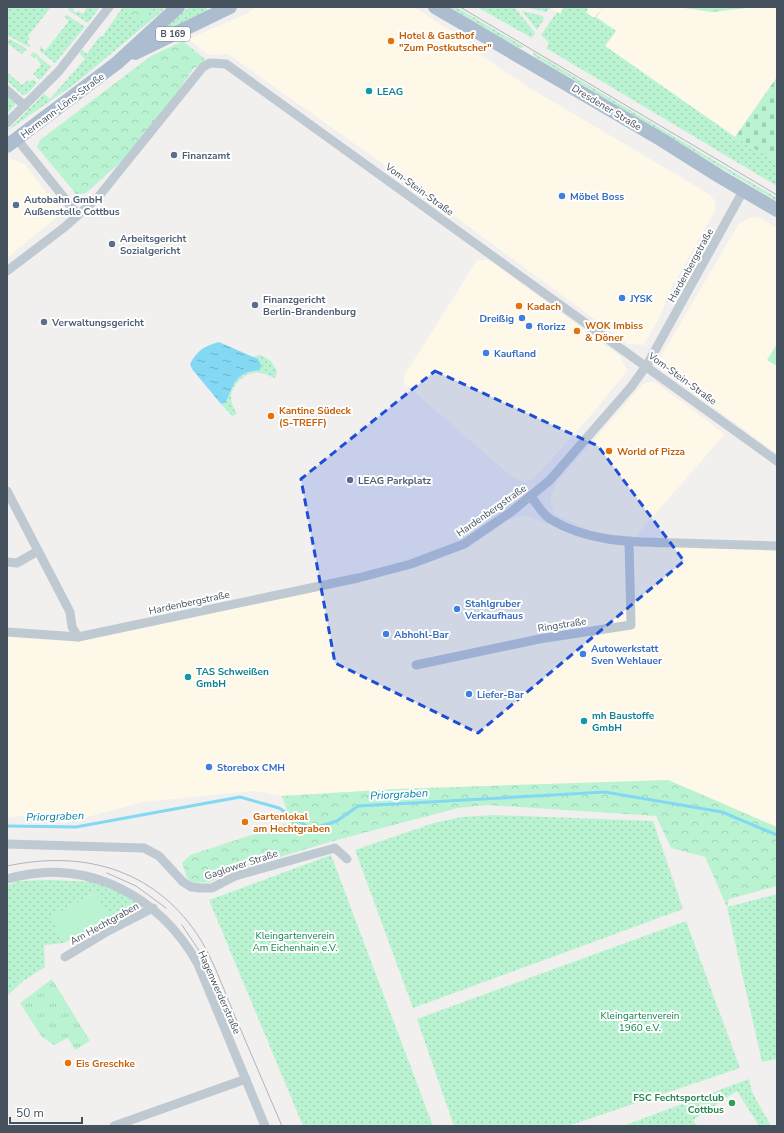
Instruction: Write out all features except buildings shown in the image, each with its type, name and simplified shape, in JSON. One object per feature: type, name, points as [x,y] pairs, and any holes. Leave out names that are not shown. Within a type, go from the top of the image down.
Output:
[{"type":"main road","name":"Hermann-Löns-Straße","points":[[12,142],[117,63],[178,7]]},
{"type":"main road","name":"Dresdener Straße","points":[[435,7],[662,140],[743,191],[777,210]]},
{"type":"main road","name":"Hermann-Löns-Straße","points":[[117,63],[220,9]]},
{"type":"street","name":"Hermann-Löns-Straße","points":[[7,123],[59,71],[109,7]]},
{"type":"street","name":"Vom-Stein-Straße","points":[[7,271],[78,215],[99,196],[127,163],[200,70],[210,63],[226,64],[647,365],[777,461]]},
{"type":"street","points":[[7,90],[25,106]]},
{"type":"street","points":[[12,142],[78,215]]},
{"type":"street","name":"Hardenbergstraße","points":[[7,632],[78,637],[358,578],[411,564],[464,544],[527,499],[550,480],[631,386],[647,365],[743,191]]},
{"type":"street","points":[[7,491],[70,612],[72,627],[78,637]]},
{"type":"street","points":[[527,499],[535,502],[539,510],[550,518],[575,531],[612,541],[777,546]]},
{"type":"street","name":"Ringstraße","points":[[416,665],[539,638],[631,625],[629,542]]},
{"type":"street","points":[[7,562],[17,563],[38,551]]},
{"type":"street","name":"Gaglower Straße","points":[[7,844],[144,848],[159,856],[183,882],[191,887],[200,888],[212,888],[235,876],[335,848],[347,859]]},
{"type":"street","name":"Hagenwerderstraße","points":[[7,879],[19,876],[49,873],[72,874],[98,878],[127,891],[153,908],[186,945],[198,964],[265,1126]]},
{"type":"street","name":"Am Hechtgraben","points":[[65,957],[108,931],[153,908]]},
{"type":"street","points":[[114,1126],[246,1079]]},
{"type":"highlighted area","points":[[435,371],[598,446],[684,561],[478,733],[335,663],[301,479]]},
{"type":"shaded area","points":[[256,7],[414,7],[469,42],[468,46],[525,85],[709,194],[715,201],[716,209],[667,296],[662,313],[644,345],[628,344],[403,178],[228,54],[209,55],[188,39],[248,13]]},
{"type":"shaded area","points":[[549,7],[678,7],[712,12],[755,7],[777,7],[777,77],[735,137]]},
{"type":"shaded area","points":[[11,159],[25,164],[62,213],[7,258],[7,162]]},
{"type":"shaded area","points":[[750,217],[760,218],[777,228],[777,454],[661,368],[660,358],[738,225]]},
{"type":"shaded area","points":[[477,260],[489,260],[621,357],[627,371],[591,415],[543,469],[533,479],[524,482],[511,476],[404,383],[404,376]]},
{"type":"shaded area","points":[[655,382],[725,434],[635,537],[596,533],[554,514],[550,499],[556,483],[643,384]]},
{"type":"shaded area","points":[[526,515],[580,537],[777,549],[777,827],[668,780],[397,789],[282,796],[254,791],[143,802],[65,823],[20,816],[7,818],[7,636],[75,640],[412,568],[468,548],[511,519]]},
{"type":"green space","points":[[7,7],[51,7],[28,36],[30,39],[27,42],[30,45],[29,47],[7,35]]},
{"type":"green space","points":[[70,7],[74,9],[73,11],[77,13],[78,11],[83,14],[87,7],[99,8],[88,23],[68,10]]},
{"type":"green space","points":[[123,7],[164,7],[162,11],[76,83],[7,131],[44,94],[50,99],[85,59],[79,53],[82,50],[87,54],[100,36],[102,37]]},
{"type":"green space","points":[[123,7],[149,7],[147,19],[135,18]]},
{"type":"green space","points":[[189,7],[205,7],[208,10],[165,32],[163,30]]},
{"type":"green space","points":[[449,7],[456,7],[524,47],[520,48]]},
{"type":"green space","points":[[477,7],[511,7],[516,9],[535,33],[532,38]]},
{"type":"green space","points":[[525,7],[549,7],[550,8],[546,12]]},
{"type":"green space","points":[[564,7],[585,7],[588,9],[586,12],[594,18],[604,7],[596,17],[616,31],[605,46],[735,137],[777,162],[777,186],[546,48],[549,43],[541,35],[557,12],[560,14]]},
{"type":"green space","points":[[678,7],[755,7],[712,12]]},
{"type":"green space","points":[[522,11],[543,16],[544,19],[537,30]]},
{"type":"green space","points":[[67,15],[85,27],[55,63],[40,51],[40,46],[45,51],[69,21],[64,16]]},
{"type":"green space","points":[[10,39],[27,49],[22,54],[8,44],[8,40]]},
{"type":"green space","points":[[183,41],[206,60],[193,69],[179,90],[122,161],[86,193],[77,195],[37,147],[40,140],[151,56]]},
{"type":"green space","points":[[34,52],[51,67],[40,80],[33,74],[41,65],[36,57],[34,58],[30,55]]},
{"type":"green space","points":[[533,52],[777,198],[777,201],[534,56]]},
{"type":"green space","points":[[7,72],[22,85],[28,80],[30,82],[32,79],[37,83],[27,94],[23,95],[7,81]]},
{"type":"green space","points":[[777,77],[777,162],[735,137]]},
{"type":"green space","points":[[7,96],[14,102],[15,105],[7,114]]},
{"type":"green space","points":[[777,344],[777,366],[767,360]]},
{"type":"green space","points":[[261,355],[271,361],[277,371],[275,378],[260,373],[255,373],[245,376],[237,382],[231,396],[232,403],[237,414],[232,416],[221,404],[226,402],[234,384],[241,376],[260,370],[258,360],[252,357]]},
{"type":"green space","points":[[668,780],[777,827],[777,886],[729,899],[727,907],[705,857],[671,848],[656,816],[487,805],[458,808],[333,841],[233,871],[210,882],[192,883],[187,878],[182,863],[190,855],[291,822],[282,796],[397,789]]},
{"type":"green space","points":[[493,815],[653,821],[683,909],[413,1008],[355,850],[434,823],[462,817]]},
{"type":"green space","name":"Kleingartenverein Am Eichenhain e.V.","points":[[331,855],[433,1126],[303,1126],[209,900]]},
{"type":"green space","points":[[49,880],[97,882],[127,895],[144,906],[112,924],[95,893],[51,917],[64,943],[44,945],[45,967],[23,981],[7,996],[7,885],[19,881]]},
{"type":"green space","points":[[96,893],[110,919],[64,943],[50,917]]},
{"type":"green space","points":[[777,894],[777,1059],[762,1062],[727,907]]},
{"type":"green space","name":"Kleingartenverein 1960 e.V.","points":[[686,921],[740,1068],[568,1126],[454,1126],[417,1019]]},
{"type":"green space","points":[[52,979],[90,1041],[75,1050],[68,1038],[54,1045],[42,1037],[20,1003]]},
{"type":"green space","points":[[749,1079],[752,1092],[771,1126],[756,1126],[758,1124],[737,1091],[693,1120],[697,1126],[623,1126]]},
{"type":"water","points":[[219,342],[258,359],[261,365],[260,370],[245,373],[241,376],[234,384],[226,402],[221,404],[192,369],[190,364],[202,349]]},
{"type":"waterway","name":"Priorgraben","points":[[7,826],[76,827],[240,797],[279,808],[311,829],[337,821],[358,806],[605,792],[722,812],[777,835]]},
{"type":"tram line","points":[[460,7],[777,195]]},
{"type":"tram line","points":[[7,866],[35,862],[62,861],[88,863],[113,869],[137,879],[159,893],[179,911],[203,943],[213,963],[282,1126]]},
{"type":"tram line","points":[[107,873],[136,886],[166,908]]},
{"type":"tram line","points":[[182,925],[202,955]]},
{"type":"place","name":"Hotel & Gasthof \"Zum Postkutscher\"","points":[[391,41]]},
{"type":"place","name":"LEAG","points":[[369,91]]},
{"type":"place","name":"Finanzamt","points":[[174,155]]},
{"type":"place","name":"Möbel Boss","points":[[562,196]]},
{"type":"place","name":"Autobahn GmbH Außenstelle Cottbus","points":[[16,205]]},
{"type":"place","name":"Arbeitsgericht Sozialgericht","points":[[112,244]]},
{"type":"place","name":"JYSK","points":[[622,298]]},
{"type":"place","name":"Finanzgericht Berlin-Brandenburg","points":[[255,305]]},
{"type":"place","name":"Kadach","points":[[519,306]]},
{"type":"place","name":"Dreißig","points":[[522,318]]},
{"type":"place","name":"Verwaltungsgericht","points":[[44,322]]},
{"type":"place","name":"florizz","points":[[529,326]]},
{"type":"place","name":"WOK Imbiss & Döner","points":[[577,331]]},
{"type":"place","name":"Kaufland","points":[[486,353]]},
{"type":"place","name":"Kantine Südeck (S-TREFF)","points":[[271,416]]},
{"type":"place","name":"World of Pizza","points":[[609,451]]},
{"type":"place","name":"LEAG Parkplatz","points":[[350,480]]},
{"type":"place","name":"Stahlgruber Verkaufhaus","points":[[457,609]]},
{"type":"place","name":"Abhohl-Bar","points":[[386,634]]},
{"type":"place","name":"Autowerkstatt Sven Wehlauer","points":[[583,654]]},
{"type":"place","name":"TAS Schweißen GmbH","points":[[188,677]]},
{"type":"place","name":"Liefer-Bar","points":[[469,694]]},
{"type":"place","name":"mh Baustoffe GmbH","points":[[584,721]]},
{"type":"place","name":"Storebox CMH","points":[[209,767]]},
{"type":"place","name":"Gartenlokal am Hechtgraben","points":[[245,822]]},
{"type":"place","name":"Eis Greschke","points":[[68,1063]]},
{"type":"place","name":"FSC Fechtsportclub Cottbus","points":[[732,1103]]}]
